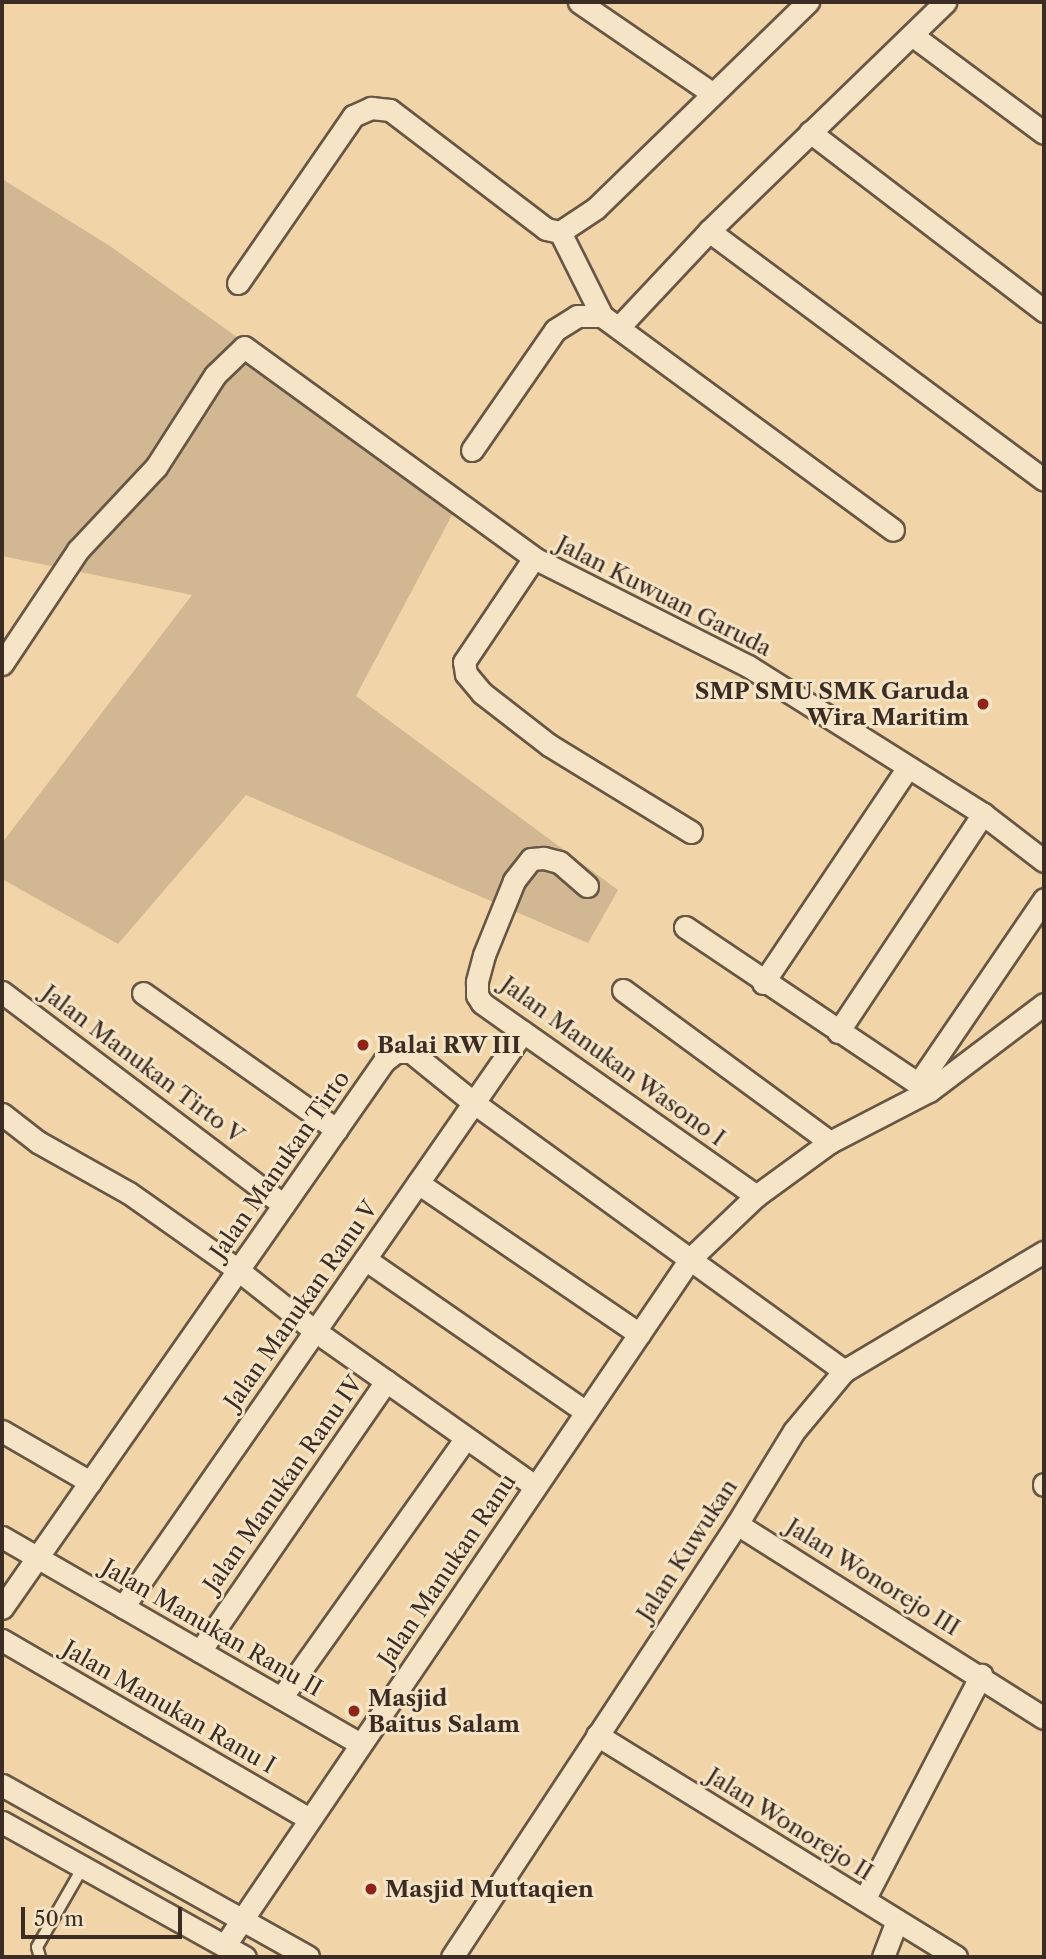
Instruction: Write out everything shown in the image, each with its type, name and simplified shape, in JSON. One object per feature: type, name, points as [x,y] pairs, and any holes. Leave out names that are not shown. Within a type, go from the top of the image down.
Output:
[{"type":"street","points":[[579,2],[712,93]]},
{"type":"street","points":[[560,233],[596,208],[808,2]]},
{"type":"street","points":[[611,321],[709,231],[945,2]]},
{"type":"street","points":[[912,34],[1044,134]]},
{"type":"street","points":[[238,283],[353,116],[371,108],[390,110],[412,124],[546,229],[560,233],[611,321],[893,530]]},
{"type":"street","points":[[810,132],[1044,311]]},
{"type":"street","points":[[709,231],[1044,480]]},
{"type":"street","points":[[472,450],[555,330],[577,316],[611,321]]},
{"type":"street","points":[[2,664],[10,632],[78,550],[156,467],[215,375],[244,347],[534,558]]},
{"type":"street","name":"Jalan Kuwuan Garuda","points":[[691,832],[549,745],[482,693],[466,674],[464,662],[534,558],[748,666],[983,814],[1044,861]]},
{"type":"street","points":[[764,983],[908,766]]},
{"type":"street","points":[[838,1032],[983,814]]},
{"type":"street","name":"Jalan Manukan Wasono I","points":[[587,886],[559,862],[544,858],[531,859],[514,881],[484,955],[477,982],[477,995],[482,1003],[756,1196]]},
{"type":"street","points":[[685,927],[764,983],[924,1088],[1044,899]]},
{"type":"street","points":[[623,990],[830,1142]]},
{"type":"street","name":"Jalan Manukan Tirto V","points":[[2,992],[284,1205]]},
{"type":"street","points":[[143,993],[337,1130]]},
{"type":"street","name":"Jalan Manukan Ranu","points":[[225,1945],[690,1259],[756,1196],[830,1142],[924,1088],[1044,1004]]},
{"type":"street","name":"Jalan Manukan Ranu V","points":[[123,1607],[523,1032]]},
{"type":"street","name":"Jalan Manukan Tirto","points":[[2,1608],[384,1061],[396,1052],[411,1052],[474,1103],[844,1371]]},
{"type":"street","points":[[2,1114],[38,1142],[129,1192],[238,1270],[315,1331],[535,1486]]},
{"type":"street","points":[[418,1183],[639,1334]]},
{"type":"street","name":"Jalan Kuwukan","points":[[452,1957],[737,1524],[794,1431],[844,1371],[1044,1252]]},
{"type":"street","points":[[365,1259],[586,1412]]},
{"type":"street","name":"Jalan Manukan Ranu IV","points":[[200,1651],[386,1381]]},
{"type":"street","points":[[2,1431],[90,1482]]},
{"type":"street","points":[[281,1698],[465,1439]]},
{"type":"street","name":"Jalan Wonorejo III","points":[[737,1524],[981,1675],[1044,1718]]},
{"type":"street","name":"Jalan Manukan Ranu II","points":[[2,1537],[361,1744]]},
{"type":"street","name":"Jalan Manukan Ranu I","points":[[2,1640],[309,1819]]},
{"type":"street","points":[[864,1900],[981,1675]]},
{"type":"street","name":"Jalan Wonorejo II","points":[[597,1735],[956,1957]]},
{"type":"street","points":[[2,1785],[308,1957]]},
{"type":"street","points":[[2,1822],[245,1957]]},
{"type":"street","points":[[883,1957],[897,1921]]},
{"type":"lane","points":[[40,1957],[37,1947],[83,1867]]},
{"type":"shaded area","points":[[2,179],[110,246],[461,498],[356,696],[618,890],[588,943],[246,795],[118,944],[2,879],[2,843],[192,595],[2,556]]},
{"type":"place","name":"SMP SMU SMK Garuda Wira Maritim","points":[[983,704]]},
{"type":"place","name":"Balai RW III","points":[[363,1045]]},
{"type":"place","name":"Masjid Baitus Salam","points":[[354,1711]]},
{"type":"place","name":"Masjid Muttaqien","points":[[371,1889]]}]
